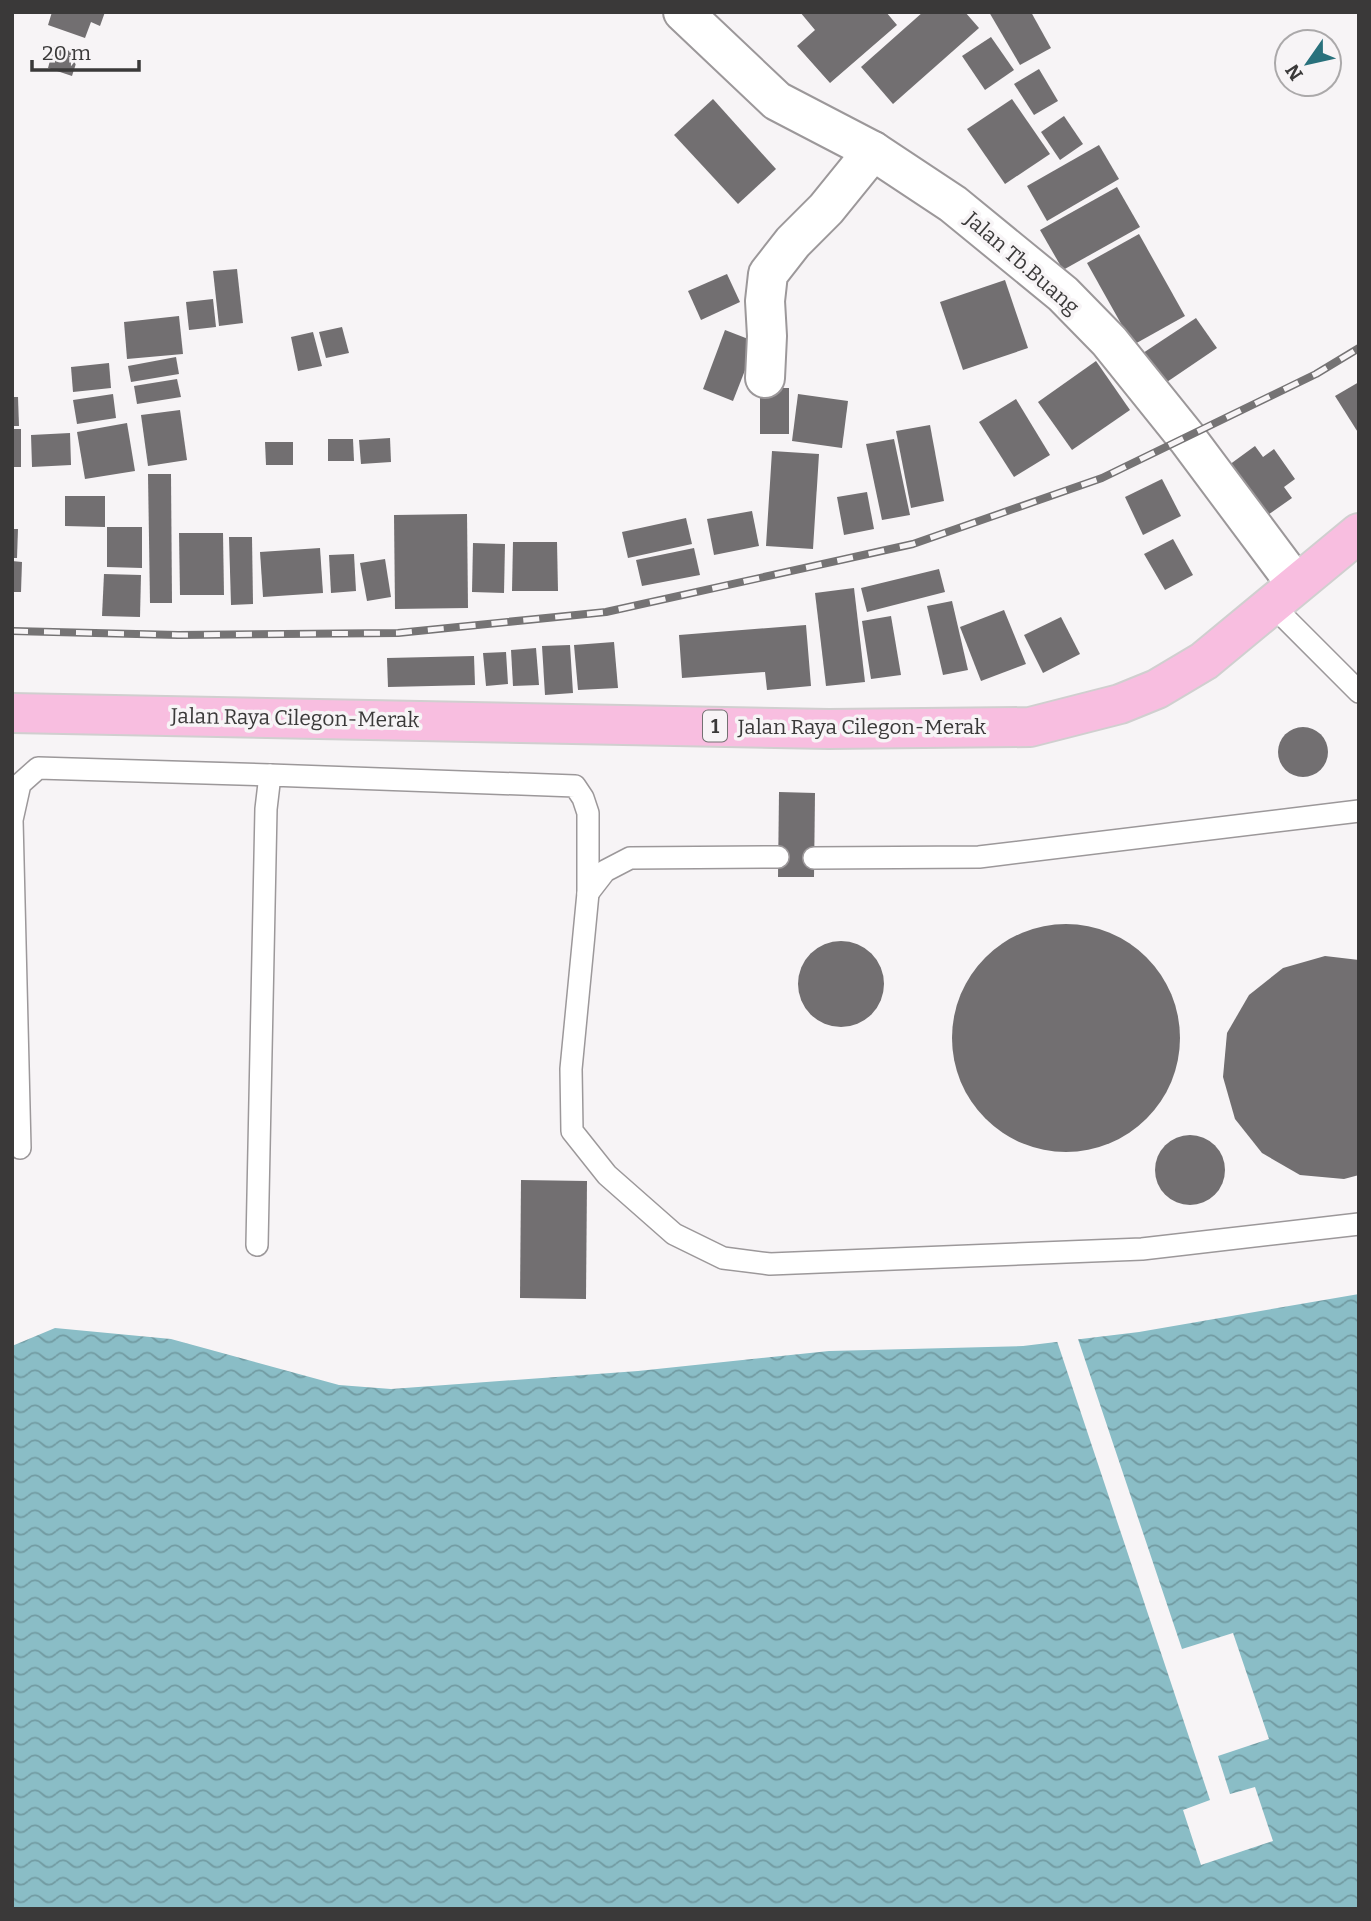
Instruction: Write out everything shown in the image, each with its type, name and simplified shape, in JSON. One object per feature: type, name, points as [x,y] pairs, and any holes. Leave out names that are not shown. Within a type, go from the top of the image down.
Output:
[{"type":"highway","name":"Jalan Raya Cilegon-Merak","points":[[12,713],[816,728],[1030,727],[1120,704],[1157,689],[1204,661],[1359,533]]},
{"type":"street","name":"Jalan Tb.Buang","points":[[683,12],[777,101],[873,151],[953,204],[1072,303],[1109,341],[1187,438],[1284,595]]},
{"type":"street","points":[[765,378],[765,301],[768,274],[873,151]]},
{"type":"lane","points":[[1284,595],[1359,692]]},
{"type":"lane","points":[[20,1148],[12,820],[20,785],[38,768],[575,786],[588,813],[588,893],[571,1069],[572,1131],[607,1175],[674,1234],[723,1258],[771,1264],[1142,1249],[1359,1224]]},
{"type":"lane","points":[[257,1245],[266,809],[270,775]]},
{"type":"lane","points":[[814,858],[979,857],[1359,811]]},
{"type":"lane","points":[[588,893],[605,871],[630,858],[778,857]]},
{"type":"water","points":[[1359,1294],[1359,1909],[12,1909],[12,1346],[55,1328],[171,1339],[339,1385],[391,1389],[638,1371],[829,1351],[1023,1346],[1139,1332]]},
{"type":"pier","points":[[1077,1336],[1182,1649],[1233,1633],[1269,1739],[1218,1756],[1230,1794],[1255,1787],[1273,1841],[1201,1865],[1183,1810],[1210,1800],[1056,1338]]},
{"type":"building","points":[[52,12],[105,12],[100,26],[91,22],[85,38],[48,25]]},
{"type":"building","points":[[800,12],[886,12],[897,25],[830,83],[797,46],[815,30]]},
{"type":"building","points":[[923,12],[965,12],[979,28],[893,104],[861,67]]},
{"type":"building","points":[[989,12],[1031,12],[1051,48],[1020,65]]},
{"type":"building","points":[[991,37],[1014,70],[985,90],[962,56]]},
{"type":"building","points":[[54,46],[79,54],[72,76],[48,68]]},
{"type":"building","points":[[1039,69],[1058,101],[1034,115],[1014,84]]},
{"type":"building","points":[[713,99],[776,169],[738,204],[674,135]]},
{"type":"building","points":[[1012,99],[1050,154],[1005,184],[967,129]]},
{"type":"building","points":[[1064,116],[1083,144],[1060,160],[1041,132]]},
{"type":"building","points":[[1099,145],[1119,179],[1047,221],[1027,186]]},
{"type":"building","points":[[1117,187],[1140,227],[1063,270],[1040,230]]},
{"type":"building","points":[[1139,234],[1185,316],[1133,345],[1087,263]]},
{"type":"building","points":[[237,269],[243,323],[219,326],[213,271]]},
{"type":"building","points":[[727,274],[740,302],[701,320],[688,291]]},
{"type":"building","points":[[1005,280],[1028,348],[963,370],[940,302]]},
{"type":"building","points":[[213,299],[216,327],[189,330],[186,302]]},
{"type":"building","points":[[179,316],[183,354],[127,359],[124,322]]},
{"type":"building","points":[[1196,318],[1217,348],[1161,386],[1140,355]]},
{"type":"building","points":[[342,327],[349,353],[326,358],[319,332]]},
{"type":"building","points":[[725,330],[756,342],[733,401],[703,389]]},
{"type":"building","points":[[313,332],[322,366],[298,371],[291,337]]},
{"type":"building","points":[[176,357],[179,374],[131,382],[128,366]]},
{"type":"building","points":[[1096,361],[1130,410],[1072,450],[1038,402]]},
{"type":"building","points":[[109,363],[111,388],[73,392],[71,367]]},
{"type":"building","points":[[177,379],[181,397],[137,404],[134,386]]},
{"type":"building","points":[[1359,382],[1359,434],[1335,396]]},
{"type":"building","points":[[760,388],[789,388],[789,434],[760,434]]},
{"type":"building","points":[[113,394],[116,418],[77,424],[73,400]]},
{"type":"building","points":[[798,394],[848,401],[842,448],[792,441]]},
{"type":"building","points":[[12,397],[18,397],[19,426],[12,426]]},
{"type":"building","points":[[1016,399],[1050,455],[1014,477],[979,422]]},
{"type":"building","points":[[180,410],[187,460],[148,466],[141,415]]},
{"type":"building","points":[[127,423],[135,471],[85,479],[77,432]]},
{"type":"building","points":[[930,425],[944,501],[911,508],[896,431]]},
{"type":"building","points":[[12,429],[21,429],[21,467],[12,467]]},
{"type":"building","points":[[70,433],[71,465],[32,467],[31,435]]},
{"type":"building","points":[[390,438],[391,462],[361,464],[359,440]]},
{"type":"building","points":[[328,439],[353,439],[354,461],[328,461]]},
{"type":"building","points":[[894,439],[910,515],[882,520],[866,444]]},
{"type":"building","points":[[265,442],[293,442],[293,465],[266,465]]},
{"type":"building","points":[[1255,446],[1263,457],[1274,449],[1295,479],[1284,487],[1292,498],[1265,517],[1229,465]]},
{"type":"building","points":[[772,451],[819,454],[813,549],[766,546]]},
{"type":"building","points":[[148,474],[171,474],[172,603],[150,603]]},
{"type":"building","points":[[1162,479],[1181,516],[1143,535],[1125,497]]},
{"type":"building","points":[[867,492],[874,529],[844,535],[837,497]]},
{"type":"building","points":[[65,496],[105,496],[105,527],[65,526]]},
{"type":"building","points":[[752,511],[759,546],[714,555],[707,519]]},
{"type":"building","points":[[467,514],[468,608],[395,609],[394,515]]},
{"type":"building","points":[[686,518],[692,544],[628,558],[622,532]]},
{"type":"building","points":[[107,527],[142,527],[142,568],[107,567]]},
{"type":"building","points":[[12,529],[18,529],[17,558],[12,558]]},
{"type":"building","points":[[179,533],[223,533],[224,595],[180,595]]},
{"type":"building","points":[[229,537],[252,537],[253,604],[231,605]]},
{"type":"building","points":[[1173,539],[1193,575],[1165,590],[1144,554]]},
{"type":"building","points":[[513,542],[557,542],[558,591],[512,591]]},
{"type":"building","points":[[473,543],[505,544],[504,593],[472,592]]},
{"type":"building","points":[[320,548],[323,593],[263,597],[260,552]]},
{"type":"building","points":[[694,548],[700,575],[642,586],[636,560]]},
{"type":"building","points":[[354,554],[356,591],[331,593],[329,555]]},
{"type":"building","points":[[385,559],[391,597],[367,601],[360,563]]},
{"type":"building","points":[[12,561],[22,562],[21,592],[12,592]]},
{"type":"building","points":[[939,569],[945,592],[867,612],[861,588]]},
{"type":"building","points":[[104,574],[141,575],[140,617],[102,616]]},
{"type":"building","points":[[854,588],[865,682],[826,686],[815,593]]},
{"type":"building","points":[[952,601],[968,670],[943,675],[927,606]]},
{"type":"building","points":[[1004,610],[1026,664],[981,681],[960,627]]},
{"type":"building","points":[[891,616],[901,675],[871,679],[862,621]]},
{"type":"building","points":[[1061,617],[1080,654],[1043,673],[1024,635]]},
{"type":"building","points":[[806,625],[811,686],[767,690],[765,672],[682,678],[679,635]]},
{"type":"building","points":[[614,642],[618,688],[578,690],[574,645]]},
{"type":"building","points":[[570,645],[573,693],[545,695],[542,646]]},
{"type":"building","points":[[536,648],[539,685],[513,686],[511,650]]},
{"type":"building","points":[[506,652],[508,684],[486,686],[483,653]]},
{"type":"building","points":[[474,656],[475,685],[388,687],[387,658]]},
{"type":"building","points":[[1303,727],[1321,734],[1328,752],[1321,770],[1303,777],[1285,770],[1278,752],[1285,734]]},
{"type":"building","points":[[779,792],[815,793],[814,877],[778,877]]},
{"type":"building","points":[[1055,924],[1077,924],[1120,937],[1147,957],[1167,984],[1178,1016],[1178,1060],[1167,1092],[1147,1119],[1120,1139],[1099,1147],[1077,1152],[1055,1152],[1012,1139],[985,1119],[965,1092],[957,1071],[952,1049],[952,1027],[965,984],[985,957],[1012,937],[1033,929]]},
{"type":"building","points":[[841,941],[858,944],[877,960],[884,984],[881,1001],[865,1020],[841,1027],[824,1024],[805,1008],[798,984],[801,967],[817,948]]},
{"type":"building","points":[[1325,956],[1359,960],[1359,1175],[1344,1179],[1300,1175],[1262,1153],[1235,1119],[1223,1077],[1227,1033],[1249,995],[1283,968]]},
{"type":"building","points":[[1190,1135],[1215,1145],[1225,1170],[1215,1195],[1190,1205],[1165,1195],[1155,1170],[1165,1145]]},
{"type":"building","points":[[521,1180],[587,1181],[586,1299],[520,1298]]},
{"type":"railway","points":[[12,631],[178,635],[398,633],[606,612],[913,544],[1102,478],[1316,374],[1359,348]]}]
